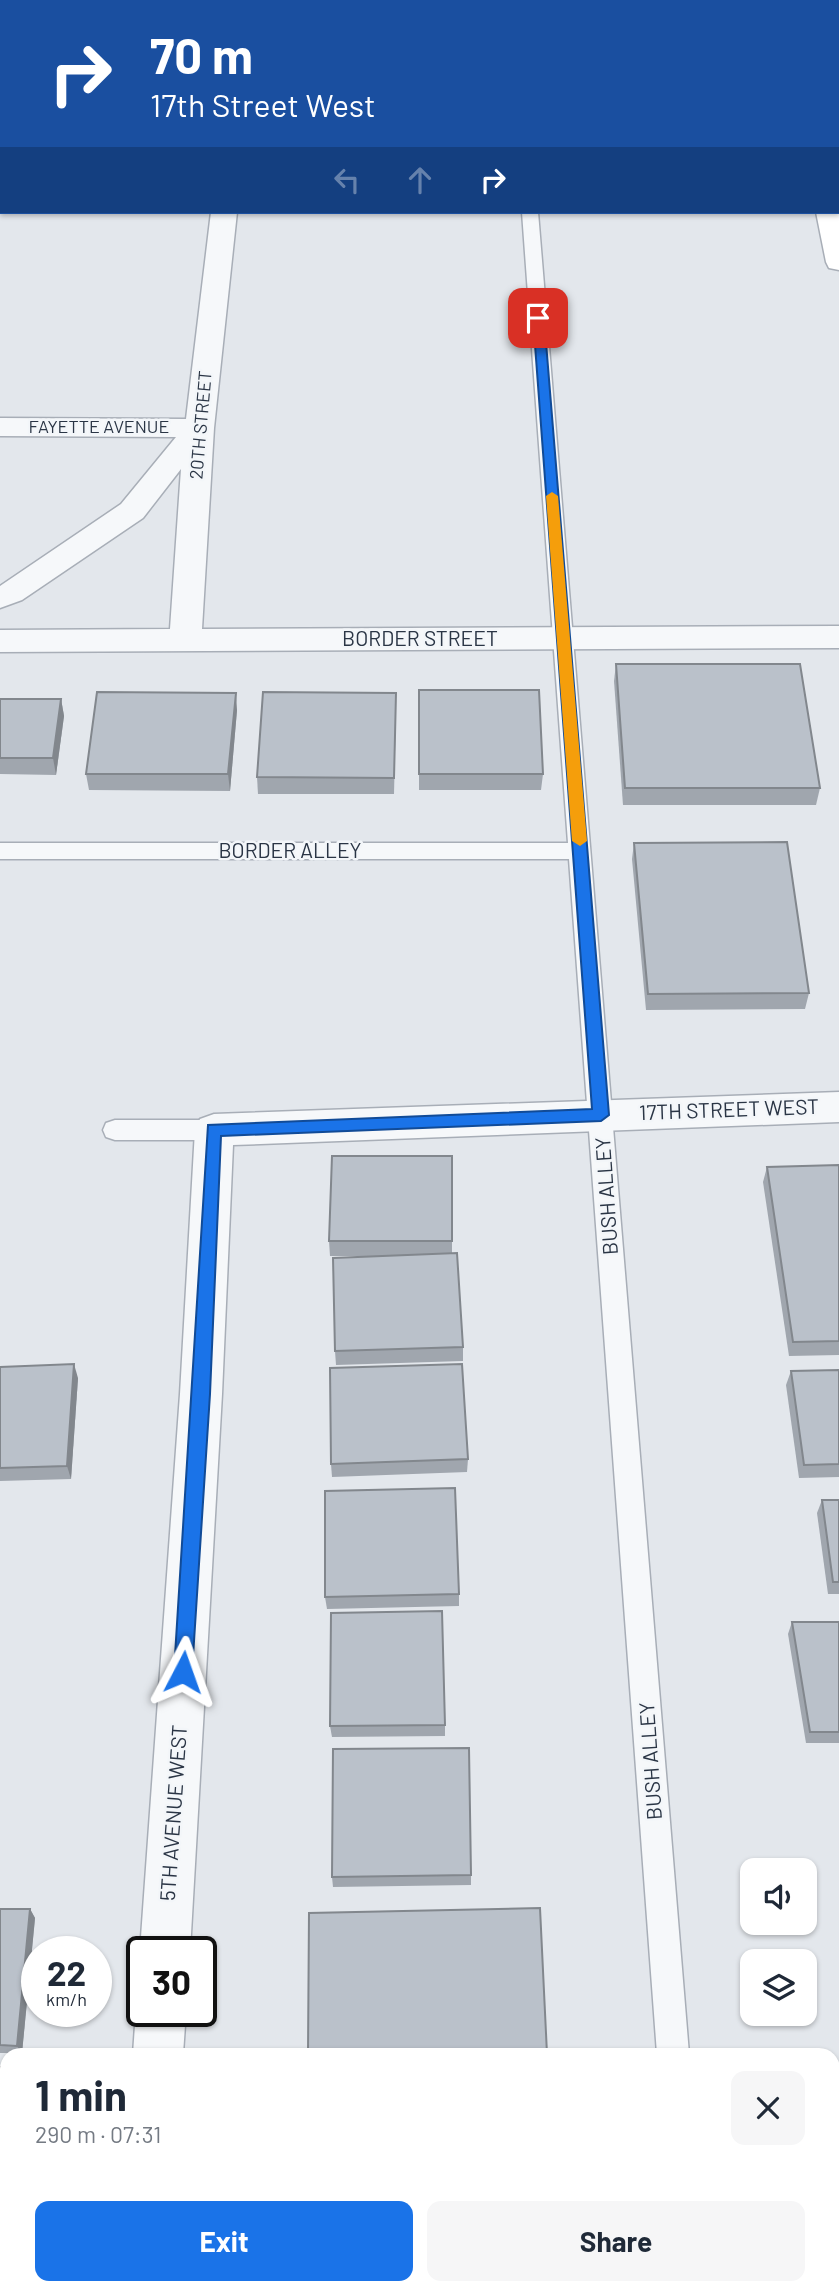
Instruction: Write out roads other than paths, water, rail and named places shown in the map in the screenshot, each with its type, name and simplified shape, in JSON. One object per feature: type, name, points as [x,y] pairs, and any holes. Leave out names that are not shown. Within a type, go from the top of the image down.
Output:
[{"type":"main road","points":[[829,214],[839,262]]},
{"type":"street","name":"20TH STREET","points":[[186,640],[199,428],[224,214]]},
{"type":"street","name":"FAYETTE AVENUE","points":[[0,427],[199,428]]},
{"type":"street","points":[[0,597],[12,593],[132,510],[199,428]]},
{"type":"street","name":"BORDER STREET","points":[[0,641],[839,637]]},
{"type":"street","name":"17TH STREET WEST","points":[[214,1130],[839,1107]]},
{"type":"street","name":"5TH AVENUE WEST","points":[[166,1936],[201,1394],[214,1130]]},
{"type":"street","points":[[158,2048],[160,2027]]},
{"type":"lane","name":"BUSH ALLEY","points":[[530,214],[673,2048]]},
{"type":"lane","name":"BORDER ALLEY","points":[[0,851],[580,851]]},
{"type":"lane","name":"17TH STREET WEST","points":[[115,1130],[214,1130]]}]
